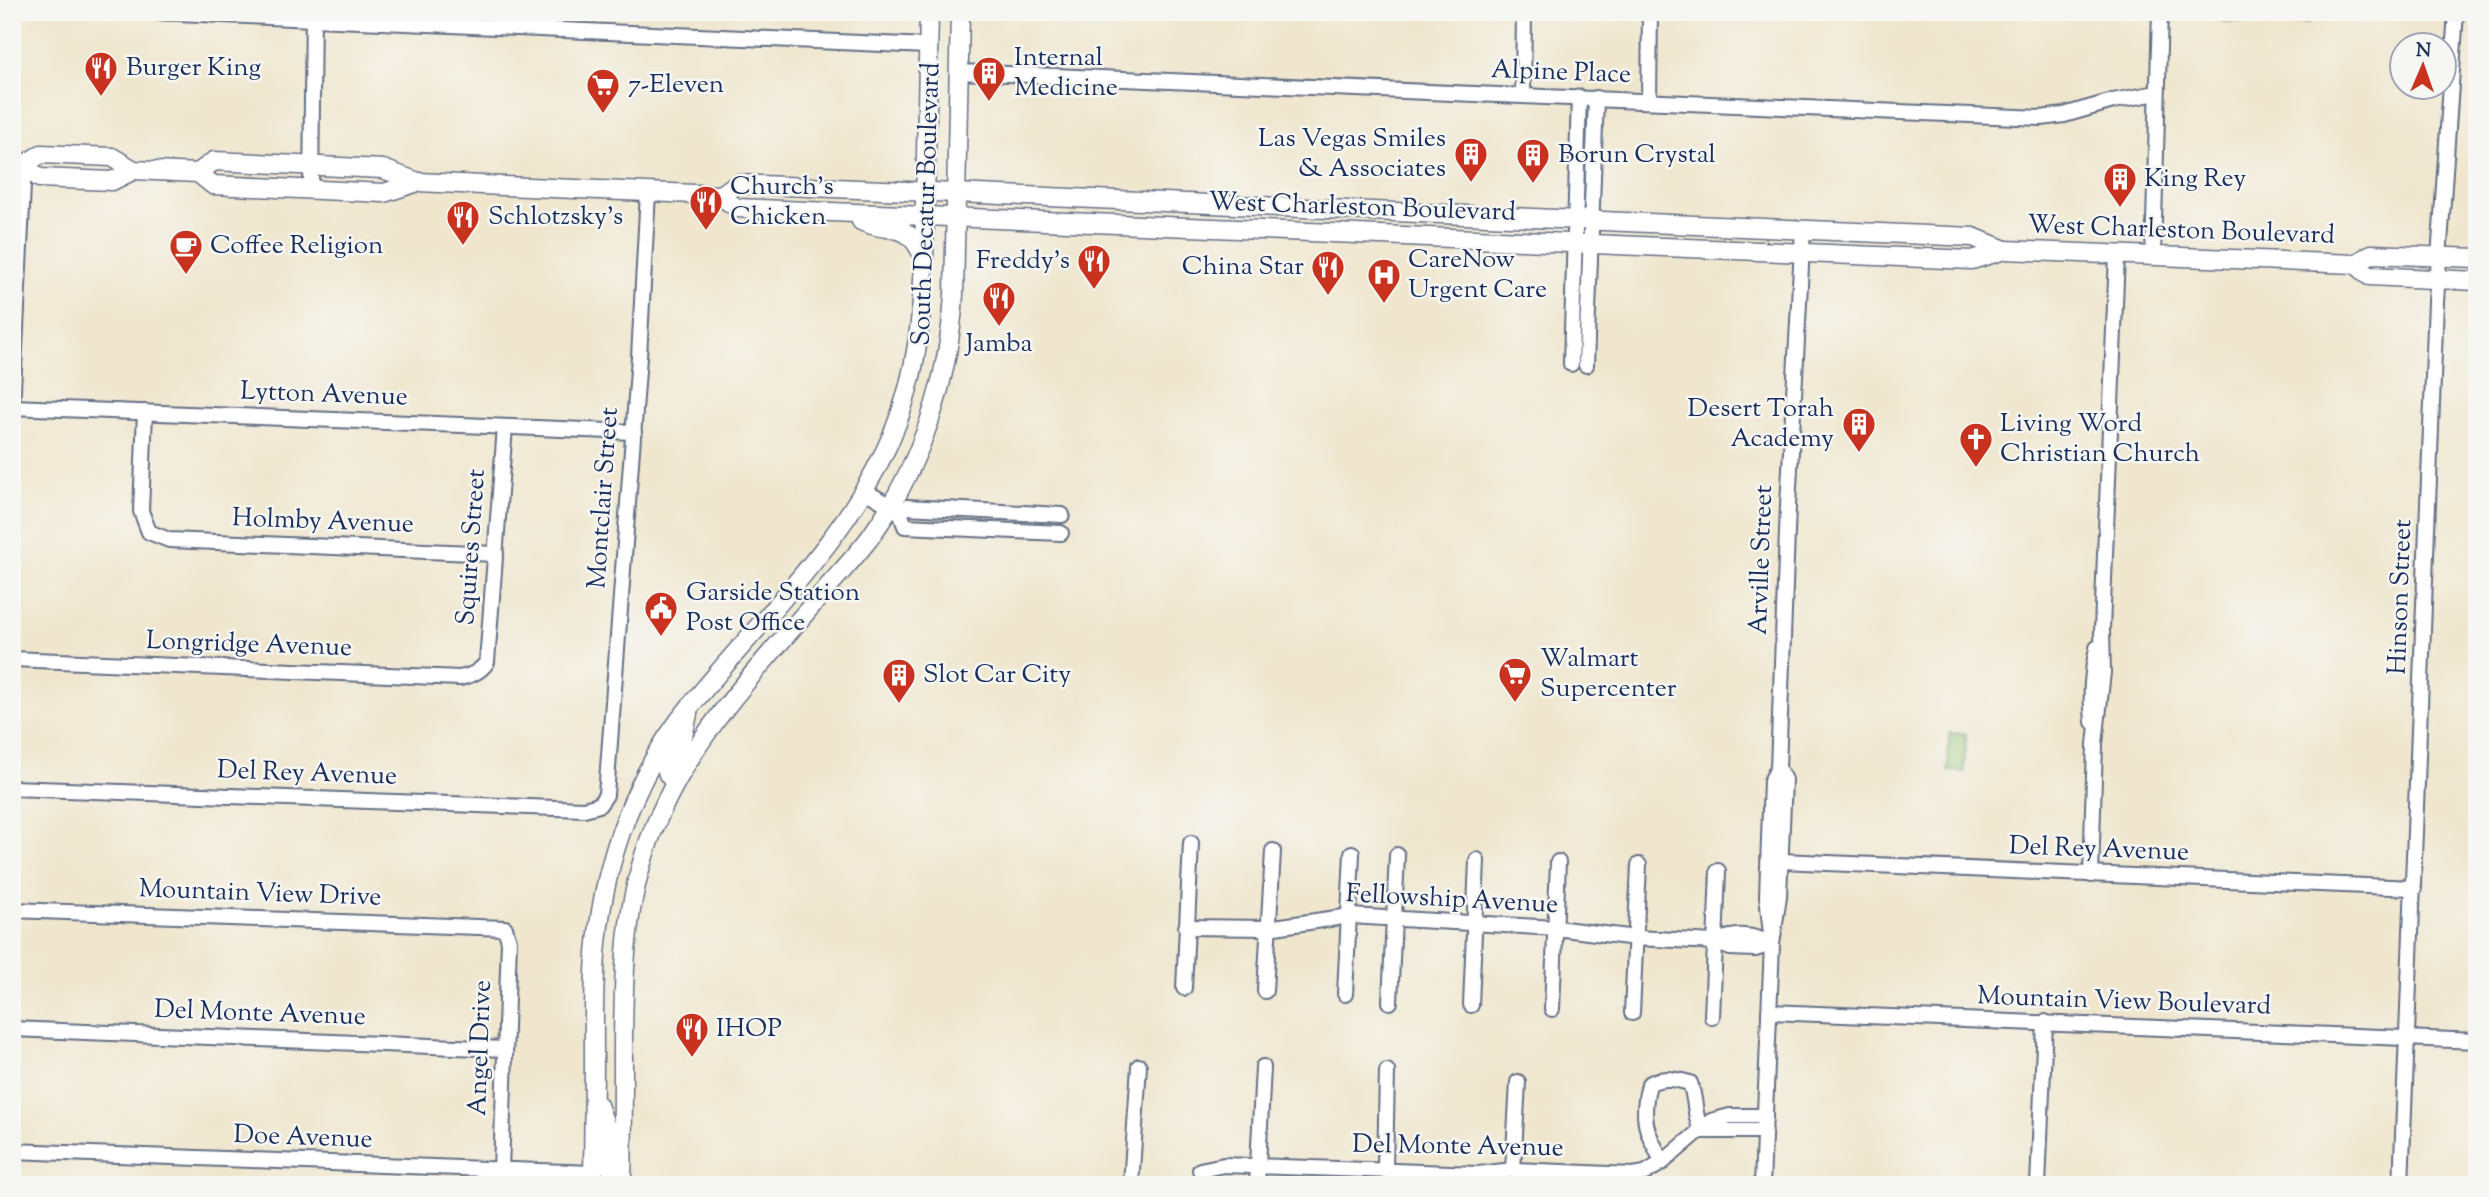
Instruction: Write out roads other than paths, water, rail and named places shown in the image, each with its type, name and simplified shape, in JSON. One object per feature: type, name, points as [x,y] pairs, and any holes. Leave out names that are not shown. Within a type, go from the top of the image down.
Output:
[{"type":"main road","name":"South Decatur Boulevard","points":[[597,1181],[594,1092],[595,963],[600,919],[610,871],[630,809],[648,770],[689,707],[837,533],[865,491],[889,443],[913,374],[921,316],[924,259],[929,12]]},
{"type":"main road","name":"South Decatur Boulevard","points":[[622,1179],[624,962],[628,918],[642,859],[675,783],[712,725],[895,509],[922,441],[946,364],[952,323],[957,219],[960,12]]},
{"type":"main road","name":"West Charleston Boulevard","points":[[18,165],[41,154],[112,157],[134,170],[198,173],[213,185],[311,190],[384,192],[418,182]]},
{"type":"main road","name":"West Charleston Boulevard","points":[[198,173],[214,161],[383,169],[418,182],[648,192],[719,195],[738,184],[1385,211],[1802,253],[1972,260],[2005,250],[2356,264],[2371,254],[2477,258]]},
{"type":"main road","name":"West Charleston Boulevard","points":[[719,195],[737,208],[957,219],[1276,230],[1584,232],[1803,229],[1973,237],[2005,250]]},
{"type":"main road","points":[[1178,227],[1224,217],[1240,217],[1251,214],[1256,206]]},
{"type":"main road","points":[[1276,230],[1278,225],[1288,220],[1385,211]]},
{"type":"main road","points":[[843,213],[870,225],[906,232],[914,238],[924,259]]},
{"type":"main road","name":"West Charleston Boulevard","points":[[2356,264],[2370,276],[2477,281]]},
{"type":"main road","points":[[675,783],[666,767],[682,741],[689,707]]},
{"type":"main road","points":[[594,1092],[606,1127],[608,1164],[622,1179]]},
{"type":"street","points":[[154,12],[313,15],[928,46]]},
{"type":"street","points":[[1523,96],[1524,12]]},
{"type":"street","points":[[1649,101],[1650,12]]},
{"type":"street","points":[[2153,256],[2160,12]]},
{"type":"street","name":"Hinson Street","points":[[2401,1185],[2439,256],[2456,12]]},
{"type":"street","points":[[311,190],[313,15]]},
{"type":"street","name":"Alpine Place","points":[[960,72],[2041,118],[2157,93]]},
{"type":"street","points":[[1579,97],[1586,365]]},
{"type":"street","points":[[1571,364],[1596,98]]},
{"type":"street","points":[[12,408],[18,165]]},
{"type":"street","name":"Montclair Street","points":[[598,805],[606,795],[634,432],[648,192]]},
{"type":"street","name":"Arville Street","points":[[1772,944],[1767,896],[1771,781],[1778,768],[1788,506],[1803,229]]},
{"type":"street","points":[[2091,874],[2095,744],[2104,672],[2102,630],[2117,254]]},
{"type":"street","name":"Lytton Avenue","points":[[12,408],[634,432]]},
{"type":"street","name":"Holmby Avenue","points":[[145,412],[141,512],[149,532],[169,540],[496,554]]},
{"type":"street","name":"Squires Street","points":[[482,669],[487,662],[505,427]]},
{"type":"street","points":[[865,491],[895,509],[905,526],[1061,533]]},
{"type":"street","points":[[895,509],[907,507],[1062,515]]},
{"type":"street","name":"Longridge Avenue","points":[[12,659],[460,678],[482,669]]},
{"type":"street","name":"Arville Street","points":[[1762,1185],[1772,944],[1781,861],[1784,780],[1778,768]]},
{"type":"street","name":"Del Rey Avenue","points":[[12,788],[584,809],[598,805]]},
{"type":"street","points":[[1770,813],[1783,802]]},
{"type":"street","points":[[1184,988],[1191,843]]},
{"type":"street","points":[[1265,991],[1273,851]]},
{"type":"street","points":[[1345,994],[1352,853]]},
{"type":"street","points":[[1390,1002],[1397,855]]},
{"type":"street","points":[[1471,1004],[1477,860]]},
{"type":"street","points":[[1768,872],[1781,861]]},
{"type":"street","name":"Del Rey Avenue","points":[[1781,861],[2414,888]]},
{"type":"street","points":[[1552,1009],[1558,862]]},
{"type":"street","points":[[1632,1013],[1639,864]]},
{"type":"street","points":[[1712,1017],[1718,871]]},
{"type":"street","name":"Mountain View Drive","points":[[12,910],[505,928]]},
{"type":"street","name":"Fellowship Avenue","points":[[1186,927],[1268,928],[1350,916],[1475,922],[1636,938],[1715,942],[1730,935],[1756,936],[1772,944]]},
{"type":"street","name":"Angel Drive","points":[[501,1170],[509,942],[505,928]]},
{"type":"street","name":"Mountain View Boulevard","points":[[1769,1012],[2477,1041]]},
{"type":"street","points":[[2038,1185],[2045,1022]]},
{"type":"street","name":"Del Monte Avenue","points":[[12,1029],[505,1049]]},
{"type":"street","points":[[1131,1185],[1139,1066]]},
{"type":"street","points":[[1257,1185],[1263,1067]]},
{"type":"street","points":[[1385,1170],[1387,1071]]},
{"type":"street","points":[[1663,1162],[1648,1136],[1645,1124],[1645,1097],[1649,1084],[1657,1079],[1676,1079],[1690,1083],[1694,1093],[1695,1118],[1701,1132]]},
{"type":"street","points":[[1513,1170],[1518,1082]]},
{"type":"street","name":"Del Monte Avenue","points":[[1200,1170],[1224,1165],[1478,1174],[1513,1170],[1633,1180],[1663,1162],[1712,1121],[1720,1118],[1765,1124]]},
{"type":"street","name":"Doe Avenue","points":[[12,1152],[501,1170],[597,1181]]},
{"type":"place","name":"Burger King","points":[[101,98]]},
{"type":"place","name":"Internal Medicine","points":[[989,103]]},
{"type":"place","name":"7-Eleven","points":[[603,115]]},
{"type":"place","name":"Las Vegas Smiles & Associates","points":[[1471,184]]},
{"type":"place","name":"Borun Crystal","points":[[1533,185]]},
{"type":"place","name":"King Rey","points":[[2120,209]]},
{"type":"place","name":"Church's Chicken","points":[[706,232]]},
{"type":"place","name":"Schlotzsky's","points":[[463,247]]},
{"type":"place","name":"Coffee Religion","points":[[186,276]]},
{"type":"place","name":"Freddy's","points":[[1094,291]]},
{"type":"place","name":"China Star","points":[[1328,297]]},
{"type":"place","name":"CareNow Urgent Care","points":[[1384,305]]},
{"type":"place","name":"Jamba","points":[[999,328]]},
{"type":"place","name":"Desert Torah Academy","points":[[1859,454]]},
{"type":"place","name":"Living Word Christian Church","points":[[1976,469]]},
{"type":"place","name":"Garside Station Post Office","points":[[661,638]]},
{"type":"place","name":"Walmart Supercenter","points":[[1515,704]]},
{"type":"place","name":"Slot Car City","points":[[899,705]]},
{"type":"place","name":"IHOP","points":[[692,1059]]}]
